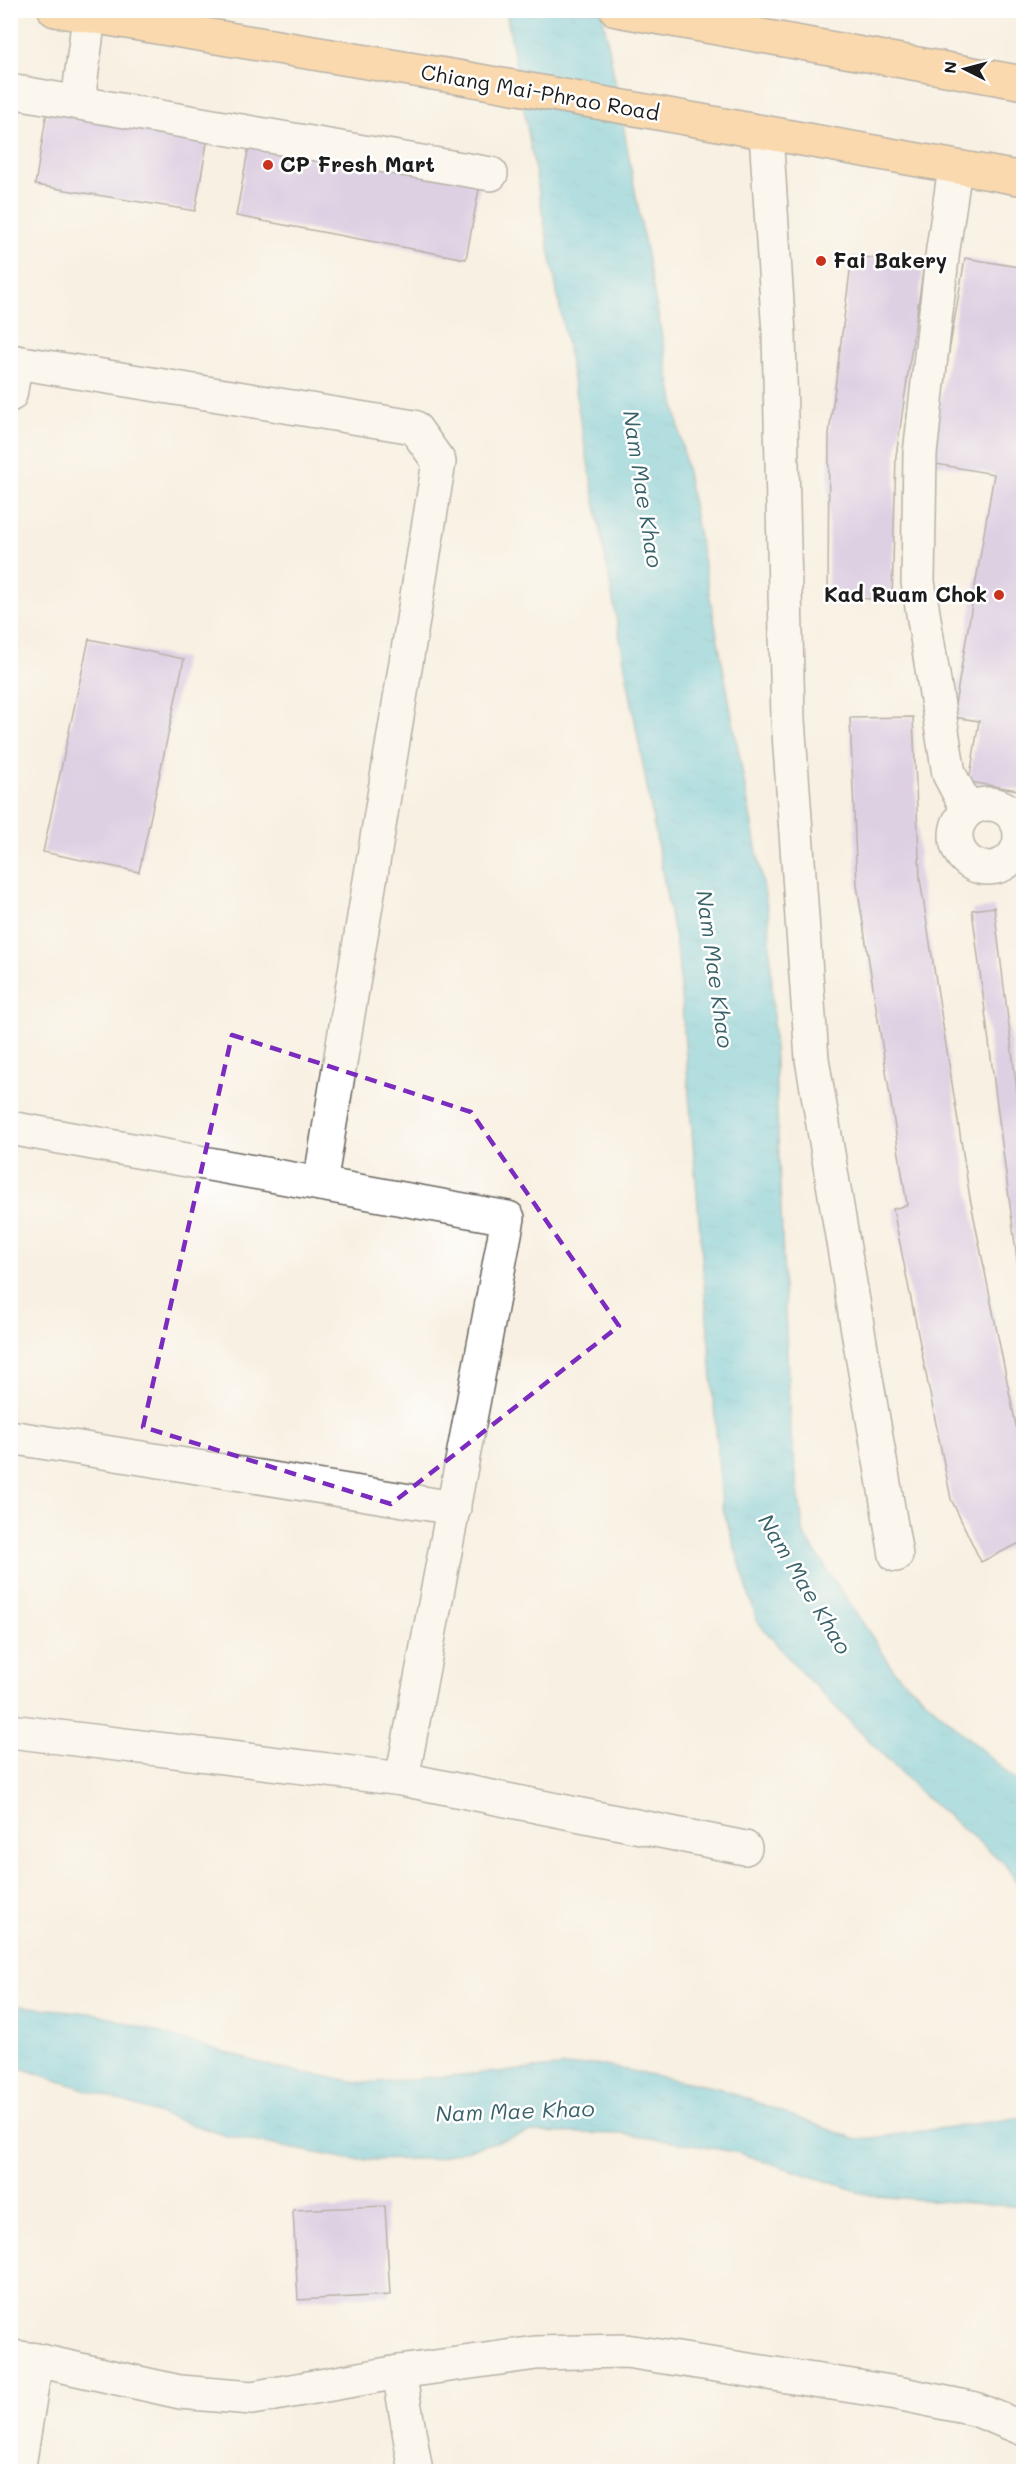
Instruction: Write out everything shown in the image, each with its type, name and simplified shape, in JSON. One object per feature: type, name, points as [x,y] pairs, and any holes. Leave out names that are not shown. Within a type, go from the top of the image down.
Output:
[{"type":"main road","name":"Chiang Mai-Phrao Road","points":[[55,10],[463,78],[1023,179]]},
{"type":"main road","points":[[617,10],[686,22],[729,20],[1023,83]]},
{"type":"street","points":[[78,102],[89,16]]},
{"type":"street","points":[[10,91],[491,174]]},
{"type":"street","points":[[766,134],[779,334],[788,718],[812,1059],[896,1555]]},
{"type":"street","points":[[955,168],[943,249],[920,454],[918,582],[949,774],[968,810]]},
{"type":"street","points":[[10,395],[13,361],[414,427],[439,462],[320,1184]]},
{"type":"street","points":[[10,1128],[508,1218],[402,1779]]},
{"type":"street","points":[[10,1437],[454,1508]]},
{"type":"street","points":[[10,1731],[402,1779],[746,1848]]},
{"type":"street","points":[[18,2472],[23,2358],[180,2392],[252,2397],[399,2372],[536,2353],[626,2351],[897,2393],[975,2409],[1023,2429]]},
{"type":"street","points":[[399,2372],[416,2472]]},
{"type":"highlighted area","points":[[232,1035],[471,1112],[619,1326],[391,1504],[143,1427]]},
{"type":"water","name":"Nam Mae Khao","points":[[506,11],[602,11],[769,917],[790,1428],[804,1535],[896,1673],[1023,1787],[1023,1891],[1004,1863],[923,1795],[798,1669],[757,1621],[722,1505],[678,958]]},
{"type":"water","name":"Nam Mae Khao","points":[[11,2005],[98,2014],[280,2069],[364,2083],[595,2064],[718,2088],[857,2140],[1023,2117],[1023,2207],[873,2196],[736,2152],[623,2134],[531,2132],[433,2159],[353,2160],[227,2136],[11,2067]]},
{"type":"building","points":[[49,99],[210,126],[195,211],[35,185]]},
{"type":"building","points":[[251,135],[481,178],[466,259],[236,216]]},
{"type":"building","points":[[852,256],[924,264],[896,456],[892,600],[828,597],[829,434]]},
{"type":"building","name":"Kad Ruam Chok","points":[[965,258],[1024,268],[1024,791],[969,782],[979,721],[953,717],[994,474],[930,463]]},
{"type":"building","points":[[89,639],[184,659],[139,872],[43,852]]},
{"type":"building","points":[[913,717],[920,879],[970,1198],[1024,1465],[1024,1541],[981,1562],[951,1499],[893,1209],[907,1205],[857,885],[850,718]]},
{"type":"building","points":[[994,907],[1024,1147],[1024,1291],[1021,1291],[972,910]]},
{"type":"building","points":[[385,2206],[390,2295],[298,2300],[293,2210]]},
{"type":"place","name":"CP Fresh Mart","points":[[268,165]]},
{"type":"place","name":"Fai Bakery","points":[[821,261]]},
{"type":"place","name":"Kad Ruam Chok","points":[[999,595]]}]
